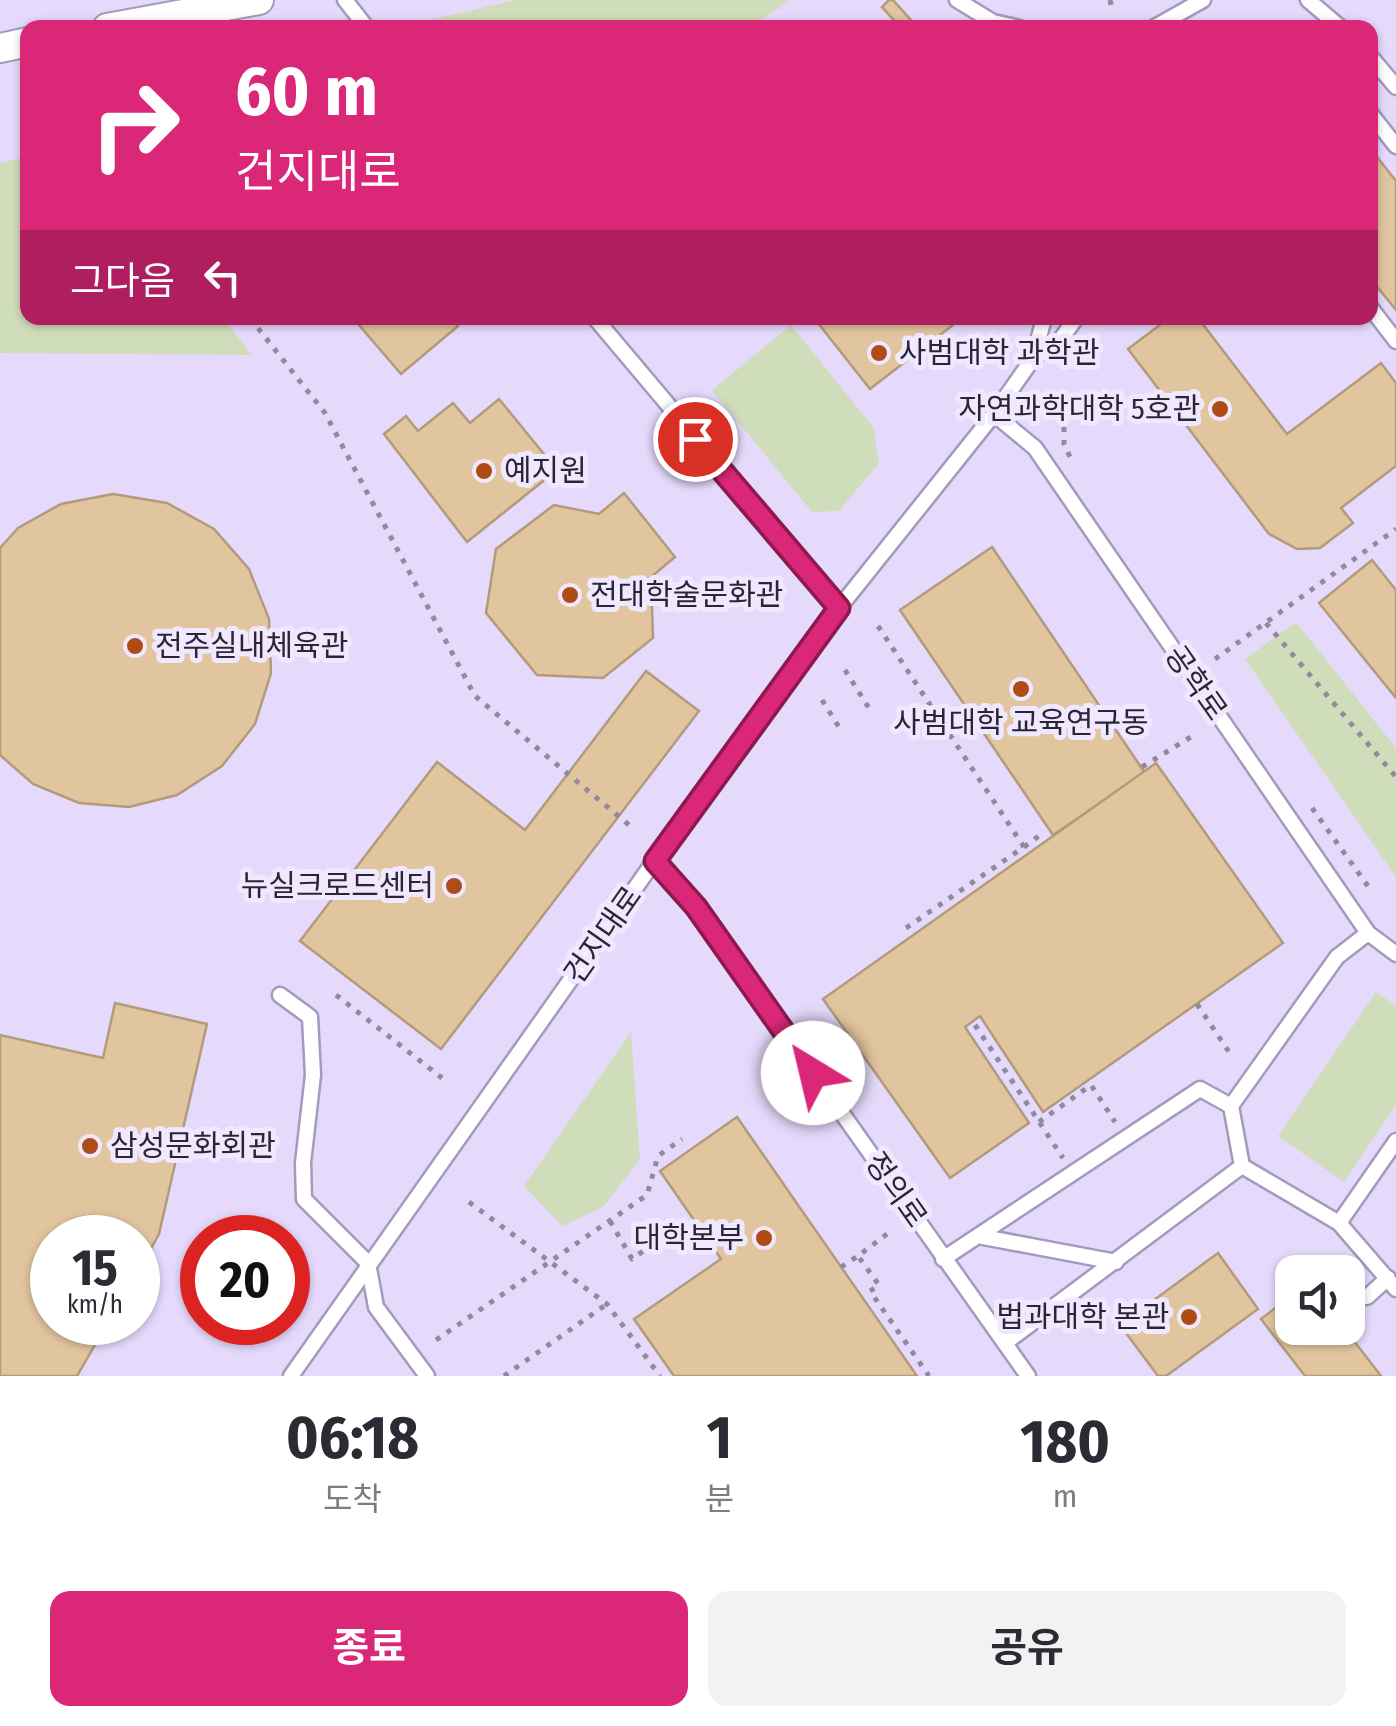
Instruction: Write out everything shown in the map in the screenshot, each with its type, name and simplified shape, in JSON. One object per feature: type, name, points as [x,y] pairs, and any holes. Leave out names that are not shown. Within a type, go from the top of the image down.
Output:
[{"type":"street","points":[[150,20],[259,0]]},
{"type":"lane","points":[[345,0],[361,20]]},
{"type":"lane","points":[[957,0],[987,20]]},
{"type":"lane","points":[[1308,0],[1331,20]]},
{"type":"lane","points":[[1169,20],[1200,3]]},
{"type":"lane","points":[[1378,66],[1396,87]]},
{"type":"lane","points":[[1378,123],[1396,146]]},
{"type":"lane","points":[[1378,317],[1396,341]]},
{"type":"lane","points":[[601,325],[839,608]]},
{"type":"lane","name":"건지대로","points":[[290,1376],[839,608],[994,414],[1034,357],[1042,325]]},
{"type":"lane","name":"건지대로","points":[[1034,357],[1061,340],[1071,325]]},
{"type":"lane","name":"공학로","points":[[994,414],[1035,448],[1368,933],[1396,954]]},
{"type":"lane","name":"정의로","points":[[655,861],[696,907],[1028,1376]]},
{"type":"lane","points":[[1367,1296],[1392,1284],[1338,1223],[1242,1166],[1230,1106],[1338,957],[1368,933]]},
{"type":"lane","points":[[280,995],[310,1017],[313,1075],[303,1163],[304,1199],[368,1262],[376,1307],[427,1376]]},
{"type":"lane","points":[[943,1259],[1200,1089],[1230,1106]]},
{"type":"lane","points":[[1338,1223],[1396,1141]]},
{"type":"lane","points":[[1004,1344],[1242,1166]]},
{"type":"lane","points":[[978,1236],[1116,1262]]},
{"type":"path","points":[[1110,0],[1112,10]]},
{"type":"path","points":[[256,325],[325,413],[475,696],[629,825]]},
{"type":"path","points":[[1215,659],[1396,529]]},
{"type":"path","points":[[1266,622],[1396,778]]},
{"type":"path","points":[[878,626],[1024,846]]},
{"type":"path","points":[[845,670],[872,713]]},
{"type":"path","points":[[822,700],[842,732]]},
{"type":"path","points":[[1142,767],[1194,735]]},
{"type":"path","points":[[906,928],[1044,832]]},
{"type":"path","points":[[336,995],[442,1078]]},
{"type":"path","points":[[1197,1004],[1229,1052]]},
{"type":"path","points":[[974,1025],[1065,1160]]},
{"type":"path","points":[[1039,1122],[1091,1085],[1117,1125]]},
{"type":"path","points":[[436,1340],[646,1196],[658,1156],[682,1139]]},
{"type":"path","points":[[468,1202],[608,1304],[660,1376]]},
{"type":"path","points":[[610,1221],[632,1259],[692,1217]]},
{"type":"path","points":[[842,1268],[886,1234]]},
{"type":"path","points":[[858,1256],[878,1285],[870,1291],[929,1376]]},
{"type":"path","points":[[504,1376],[608,1304]]},
{"type":"shaded area","points":[[0,0],[1396,0],[1396,1376],[0,1376]]},
{"type":"green space","points":[[515,0],[789,0],[762,20],[430,20]]},
{"type":"green space","points":[[20,159],[20,325],[228,325],[252,355],[0,353],[0,163]]},
{"type":"green space","points":[[791,325],[873,427],[879,463],[839,511],[812,512],[712,390]]},
{"type":"green space","points":[[1296,622],[1396,748],[1396,877],[1245,659]]},
{"type":"green space","points":[[1376,992],[1396,1006],[1396,1105],[1344,1182],[1278,1136]]},
{"type":"green space","points":[[631,1032],[640,1159],[603,1207],[562,1226],[524,1186]]},
{"type":"building","points":[[893,0],[911,20],[894,20],[882,7]]},
{"type":"building","points":[[1378,158],[1396,181],[1396,310],[1378,288]]},
{"type":"building","points":[[359,325],[458,326],[401,374]]},
{"type":"building","name":"사범대학 과학관","points":[[820,325],[953,325],[870,389]]},
{"type":"building","name":"자연과학대학 5호관","points":[[1160,325],[1203,325],[1287,434],[1381,363],[1396,383],[1396,466],[1341,508],[1353,523],[1320,548],[1297,549],[1269,534],[1128,349]]},
{"type":"building","name":"예지원","points":[[499,399],[557,470],[467,542],[384,434],[406,416],[418,431],[453,403],[470,423]]},
{"type":"building","name":"전대학술문화관","points":[[624,493],[675,557],[651,577],[653,638],[603,678],[537,675],[486,613],[496,549],[554,505],[599,514]]},
{"type":"building","name":"전주실내체육관","points":[[113,494],[167,503],[214,529],[249,569],[269,619],[271,673],[255,724],[222,766],[177,795],[129,807],[79,803],[33,784],[0,755],[0,548],[18,528],[61,504]]},
{"type":"building","name":"사범대학 교육연구동","points":[[992,547],[1145,773],[1053,835],[900,610]]},
{"type":"building","points":[[1372,560],[1396,590],[1396,698],[1319,603]]},
{"type":"building","name":"뉴실크로드센터","points":[[646,671],[699,711],[441,1049],[300,941],[437,762],[525,830]]},
{"type":"building","points":[[1156,763],[1283,943],[1043,1112],[980,1016],[965,1027],[1029,1123],[950,1178],[823,999]]},
{"type":"building","name":"삼성문화회관","points":[[115,1003],[207,1024],[160,1230],[160,1215],[30,1215],[30,1345],[95,1345],[77,1376],[0,1376],[0,1035],[103,1058]]},
{"type":"building","name":"대학본부","points":[[737,1117],[917,1376],[674,1376],[634,1319],[721,1259],[660,1171]]},
{"type":"building","name":"법과대학 본관","points":[[1218,1253],[1258,1309],[1166,1376],[1158,1376],[1120,1325]]},
{"type":"building","points":[[1275,1308],[1275,1337],[1261,1319]]},
{"type":"building","points":[[1281,1345],[1357,1345],[1381,1376],[1305,1376]]},
{"type":"place","name":"사범대학 과학관","points":[[879,353]]},
{"type":"place","name":"자연과학대학 5호관","points":[[1220,409]]},
{"type":"place","name":"예지원","points":[[484,471]]},
{"type":"place","name":"전대학술문화관","points":[[570,595]]},
{"type":"place","name":"전주실내체육관","points":[[135,646]]},
{"type":"place","name":"사범대학 교육연구동","points":[[1021,689]]},
{"type":"place","name":"뉴실크로드센터","points":[[454,886]]},
{"type":"place","name":"삼성문화회관","points":[[90,1146]]},
{"type":"place","name":"대학본부","points":[[764,1238]]},
{"type":"place","name":"법과대학 본관","points":[[1189,1317]]},
{"type":"route","points":[[695,439],[839,608],[655,861],[696,907],[813,1073]]}]
